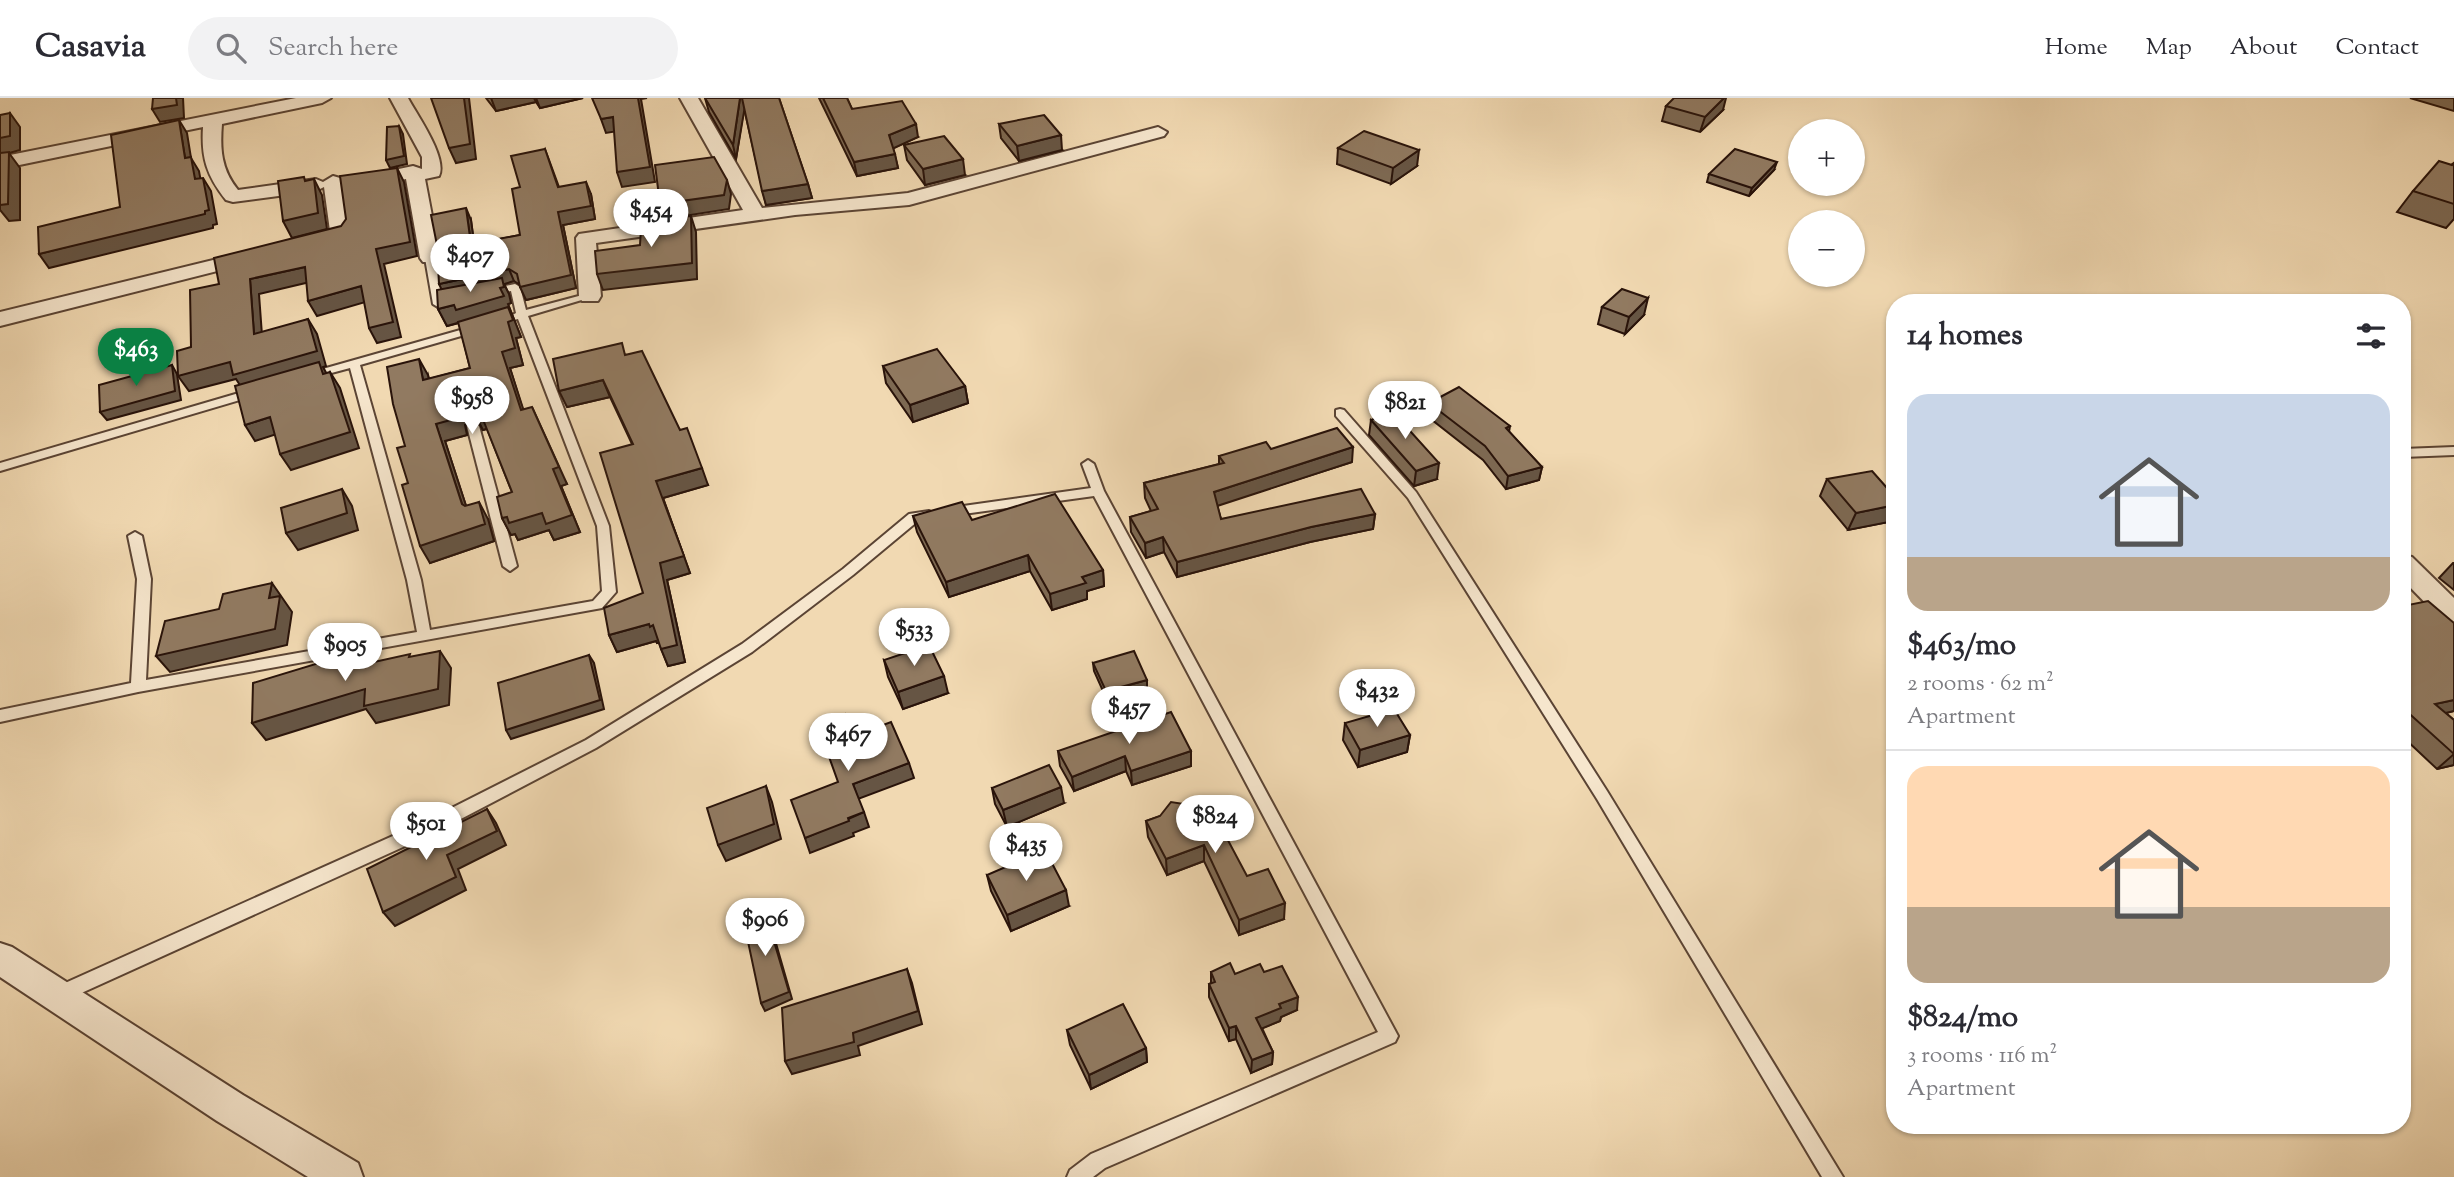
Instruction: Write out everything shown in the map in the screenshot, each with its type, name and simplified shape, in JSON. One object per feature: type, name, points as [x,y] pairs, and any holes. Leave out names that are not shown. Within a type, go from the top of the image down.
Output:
[{"type":"street","points":[[0,163],[322,98]]},
{"type":"street","points":[[399,98],[431,157],[432,172],[415,176]]},
{"type":"street","points":[[717,103],[692,103],[756,215]]},
{"type":"street","points":[[213,119],[211,160],[218,179],[233,196],[332,182],[360,182],[413,172],[430,258]]},
{"type":"street","points":[[590,296],[586,238],[756,215],[909,199],[1158,132]]},
{"type":"street","points":[[301,244],[341,234],[332,182]]},
{"type":"street","points":[[0,319],[274,251]]},
{"type":"street","points":[[2411,572],[2454,615]]},
{"type":"street","points":[[0,958],[230,1108],[344,1177]]},
{"type":"lane","points":[[430,258],[438,304],[463,298]]},
{"type":"lane","points":[[0,716],[138,687],[597,604],[609,592],[603,526],[522,315],[515,286],[476,295]]},
{"type":"lane","points":[[301,378],[590,296]]},
{"type":"lane","points":[[354,363],[414,580],[424,635]]},
{"type":"lane","points":[[0,467],[262,390]]},
{"type":"lane","points":[[1340,413],[1412,495],[1602,794],[1833,1177]]},
{"type":"lane","points":[[473,426],[510,566]]},
{"type":"lane","points":[[2411,453],[2454,451]]},
{"type":"lane","points":[[1077,1177],[1098,1161],[1389,1036],[1098,491],[1088,464]]},
{"type":"lane","points":[[59,995],[430,827],[591,744],[747,648],[848,572],[914,517],[1098,491]]},
{"type":"lane","points":[[135,536],[144,579],[138,687]]},
{"type":"building","points":[[153,98],[176,98],[177,105],[152,109]]},
{"type":"building","points":[[431,98],[464,98],[470,144],[449,148]]},
{"type":"building","points":[[592,98],[638,98],[650,167],[617,172],[613,117],[601,119]]},
{"type":"building","points":[[705,98],[740,98],[733,145]]},
{"type":"building","points":[[742,98],[779,98],[808,184],[762,191]]},
{"type":"building","points":[[823,98],[847,98],[852,109],[902,101],[916,124],[889,135],[895,154],[854,162]]},
{"type":"building","points":[[1674,98],[1724,98],[1705,117],[1666,106]]},
{"type":"building","points":[[10,113],[10,136],[0,138],[0,115]]},
{"type":"building","points":[[1044,115],[1061,135],[1017,146],[999,124]]},
{"type":"building","points":[[179,120],[185,158],[191,157],[195,179],[203,178],[209,210],[205,211],[205,214],[39,254],[38,227],[120,207],[111,135]]},
{"type":"building","points":[[399,126],[404,156],[386,160],[387,127]]},
{"type":"building","points":[[1364,131],[1419,150],[1393,168],[1338,148]]},
{"type":"building","points":[[944,136],[963,159],[923,169],[904,145]]},
{"type":"building","points":[[545,149],[558,187],[586,182],[591,206],[558,212],[571,275],[520,287],[517,274],[509,269],[439,284],[437,245],[431,215],[466,208],[471,244],[520,235],[512,189],[520,187],[511,156]]},
{"type":"building","points":[[1735,149],[1777,162],[1752,188],[1709,174]]},
{"type":"building","points":[[9,152],[8,204],[0,205],[0,153]]},
{"type":"building","points":[[714,157],[727,180],[724,195],[660,204],[655,165]]},
{"type":"building","points":[[2439,161],[2452,165],[2454,163],[2454,204],[2413,191]]},
{"type":"building","points":[[397,168],[410,242],[376,249],[393,322],[369,328],[361,286],[308,301],[305,267],[250,279],[254,334],[308,319],[317,351],[233,375],[230,362],[178,376],[177,351],[191,347],[190,290],[219,284],[214,258],[341,226],[346,219],[340,176]]},
{"type":"building","points":[[304,177],[305,181],[314,179],[318,213],[283,221],[278,181]]},
{"type":"building","points":[[691,216],[692,263],[597,274],[595,251],[640,245],[641,229],[663,226],[662,220]]},
{"type":"building","points":[[502,278],[504,287],[500,288],[504,296],[456,310],[454,305],[438,309],[437,290]]},
{"type":"building","points":[[1622,289],[1648,298],[1629,317],[1602,307]]},
{"type":"building","points":[[508,307],[513,320],[508,322],[515,348],[502,352],[521,410],[532,407],[559,467],[553,469],[572,515],[546,524],[542,513],[509,523],[507,517],[502,518],[497,497],[512,492],[480,412],[474,413],[472,407],[463,403],[456,408],[458,418],[436,424],[462,504],[465,506],[479,502],[485,524],[420,546],[402,485],[408,483],[397,448],[405,446],[393,404],[387,367],[419,359],[423,380],[470,368],[458,322]]},
{"type":"building","points":[[622,343],[625,355],[642,351],[680,430],[687,428],[702,468],[656,481],[684,556],[660,563],[677,645],[661,649],[653,625],[609,635],[604,608],[643,593],[600,453],[633,444],[603,380],[559,391],[553,359]]},
{"type":"building","points":[[937,349],[965,386],[910,405],[883,366]]},
{"type":"building","points":[[319,362],[323,374],[330,372],[350,432],[280,454],[270,417],[245,425],[235,386]]},
{"type":"building","points":[[172,365],[175,391],[100,412],[99,385]]},
{"type":"building","points":[[1459,387],[1510,426],[1506,428],[1542,467],[1508,476],[1485,446],[1429,403]]},
{"type":"building","points":[[1392,411],[1439,463],[1416,471],[1371,420]]},
{"type":"building","points":[[1337,428],[1353,447],[1214,492],[1221,519],[1361,489],[1375,514],[1311,527],[1177,562],[1163,537],[1145,543],[1130,517],[1158,509],[1144,483],[1224,463],[1219,456],[1266,442],[1271,449]]},
{"type":"building","points":[[1872,471],[1886,487],[1886,507],[1856,513],[1827,479]]},
{"type":"building","points":[[342,489],[347,513],[286,533],[281,508]]},
{"type":"building","points":[[1055,494],[1103,570],[1082,577],[1086,583],[1050,594],[1028,555],[946,582],[913,516],[962,502],[972,520]]},
{"type":"building","points":[[272,583],[269,598],[280,596],[275,629],[156,656],[165,621],[219,609],[223,594]]},
{"type":"building","points":[[2428,601],[2454,623],[2454,700],[2435,704],[2454,720],[2454,754],[2411,715],[2411,604]]},
{"type":"building","points":[[929,645],[944,676],[898,692],[884,660]]},
{"type":"building","points":[[440,651],[438,689],[364,706],[365,689],[252,723],[253,683],[355,652],[356,666],[410,654],[409,657]]},
{"type":"building","points":[[1134,651],[1147,680],[1106,691],[1093,663]]},
{"type":"building","points":[[589,655],[600,700],[506,730],[498,683]]},
{"type":"building","points":[[1394,709],[1410,735],[1360,750],[1345,723]]},
{"type":"building","points":[[1171,712],[1191,751],[1131,771],[1125,756],[1072,777],[1058,751]]},
{"type":"building","points":[[845,714],[854,736],[891,722],[909,763],[853,784],[864,812],[848,818],[849,821],[805,838],[791,800],[838,782],[817,723]]},
{"type":"building","points":[[1049,765],[1061,787],[1003,810],[992,788]]},
{"type":"building","points":[[766,786],[774,824],[718,845],[707,808]]},
{"type":"building","points":[[1206,799],[1247,876],[1268,869],[1285,903],[1239,920],[1204,845],[1166,859],[1146,821],[1160,816],[1171,802],[1190,805]]},
{"type":"building","points":[[487,809],[497,831],[447,855],[456,877],[383,912],[367,869]]},
{"type":"building","points":[[1045,850],[1066,890],[1007,915],[987,875]]},
{"type":"building","points":[[765,911],[789,992],[761,1003],[743,918]]},
{"type":"building","points":[[1230,963],[1235,974],[1260,964],[1264,972],[1282,966],[1298,997],[1279,1004],[1281,1008],[1256,1018],[1273,1052],[1252,1060],[1236,1026],[1229,1028],[1209,984],[1215,982],[1211,972]]},
{"type":"building","points":[[907,969],[918,1011],[853,1033],[854,1042],[785,1061],[782,1008]]},
{"type":"building","points":[[1123,1004],[1146,1048],[1089,1075],[1067,1030]]}]
